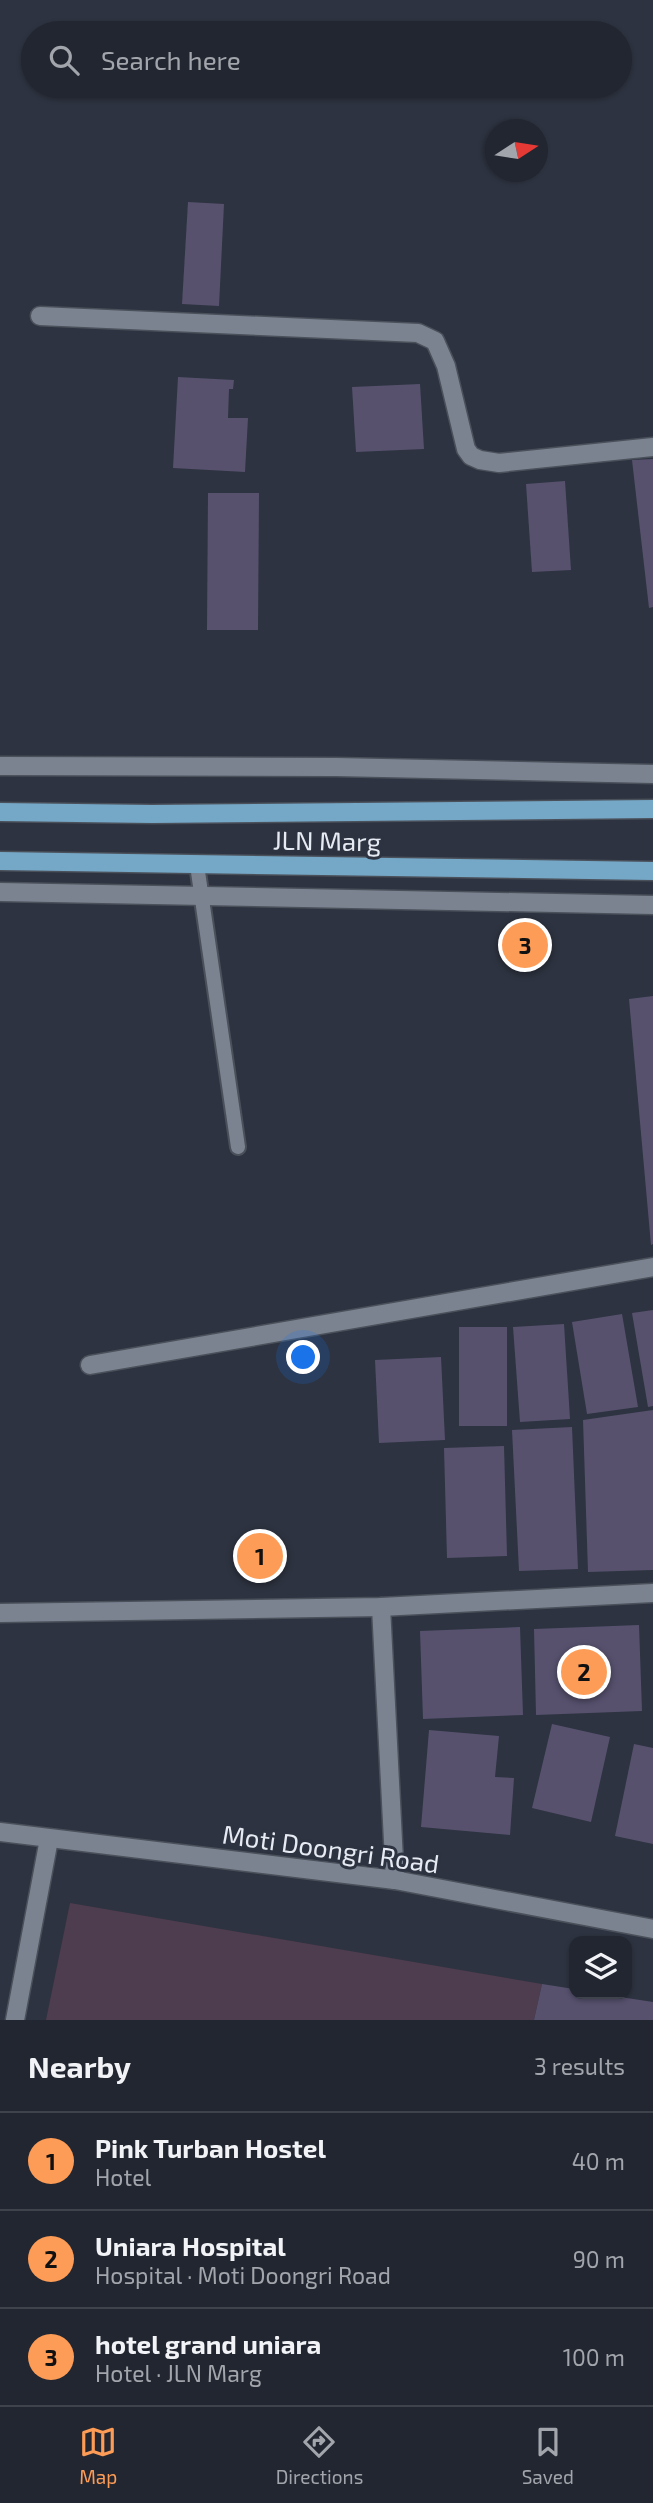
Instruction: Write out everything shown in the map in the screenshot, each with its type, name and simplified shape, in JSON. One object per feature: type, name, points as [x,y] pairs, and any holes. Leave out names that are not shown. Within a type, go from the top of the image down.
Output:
[{"type":"main road","name":"JLN Marg","points":[[0,812],[152,814],[653,809]]},
{"type":"main road","name":"JLN Marg","points":[[0,861],[653,872]]},
{"type":"street","points":[[40,316],[418,333],[435,341],[446,366],[466,449],[471,456],[499,463],[653,447]]},
{"type":"street","points":[[0,766],[336,767],[653,774]]},
{"type":"street","points":[[0,892],[653,905]]},
{"type":"street","points":[[90,1365],[653,1267]]},
{"type":"street","points":[[0,1613],[381,1607],[653,1593]]},
{"type":"street","points":[[381,1607],[394,1880]]},
{"type":"street","name":"Moti Doongri Road","points":[[0,1832],[394,1880],[653,1929]]},
{"type":"street","points":[[15,2020],[49,1839]]},
{"type":"lane","points":[[197,864],[238,1147]]},
{"type":"shaded area","points":[[70,1903],[542,1984],[534,2020],[46,2020]]},
{"type":"building","points":[[188,202],[224,204],[219,306],[182,304]]},
{"type":"building","points":[[178,377],[234,380],[233,389],[229,389],[228,418],[248,418],[245,472],[173,468]]},
{"type":"building","points":[[420,384],[424,449],[356,452],[352,387]]},
{"type":"building","points":[[653,459],[653,607],[649,608],[632,460]]},
{"type":"building","points":[[565,481],[571,570],[532,572],[526,484]]},
{"type":"building","points":[[208,493],[259,493],[258,630],[207,630]]},
{"type":"building","points":[[653,996],[653,1244],[651,1245],[629,999]]},
{"type":"building","points":[[653,1310],[653,1406],[648,1407],[632,1313]]},
{"type":"building","points":[[622,1314],[638,1407],[587,1414],[572,1322]]},
{"type":"building","points":[[564,1324],[570,1419],[520,1422],[513,1327]]},
{"type":"building","points":[[459,1327],[507,1327],[507,1426],[459,1426]]},
{"type":"building","points":[[441,1357],[445,1440],[379,1443],[375,1360]]},
{"type":"building","points":[[653,1410],[653,1570],[588,1572],[583,1420]]},
{"type":"building","points":[[572,1427],[578,1569],[519,1571],[512,1430]]},
{"type":"building","points":[[504,1446],[507,1556],[447,1558],[444,1448]]},
{"type":"building","points":[[639,1625],[642,1711],[536,1715],[534,1629]]},
{"type":"building","points":[[520,1627],[523,1715],[423,1719],[420,1631]]},
{"type":"building","points":[[552,1724],[610,1737],[591,1822],[532,1808]]},
{"type":"building","points":[[429,1730],[499,1736],[495,1777],[514,1778],[510,1835],[421,1827]]},
{"type":"building","points":[[634,1744],[653,1748],[653,1844],[615,1836]]},
{"type":"building","points":[[542,1984],[569,1988],[569,1999],[632,1999],[653,2002],[653,2020],[534,2020]]},
{"type":"place","name":"hotel grand uniara","points":[[525,945]]},
{"type":"place","name":"Pink Turban Hostel","points":[[260,1556]]},
{"type":"place","name":"Uniara Hospital","points":[[584,1672]]}]
